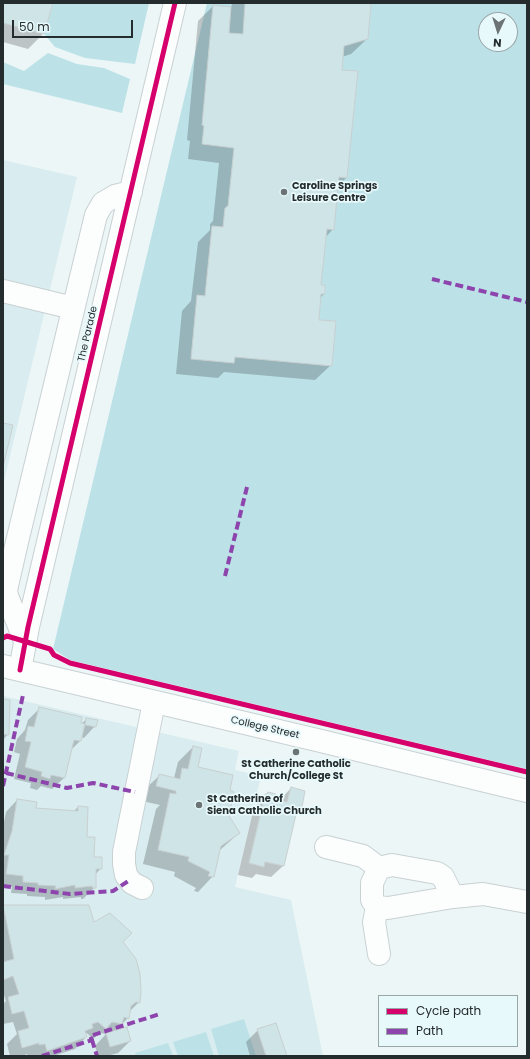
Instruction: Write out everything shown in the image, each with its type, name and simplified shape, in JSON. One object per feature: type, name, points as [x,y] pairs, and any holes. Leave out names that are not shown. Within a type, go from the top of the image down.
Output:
[{"type":"street","name":"The Parade","points":[[11,668],[25,641],[175,3]]},
{"type":"street","points":[[25,641],[6,590],[96,215],[103,203],[116,196],[130,192]]},
{"type":"street","points":[[3,291],[73,308]]},
{"type":"street","name":"College Street","points":[[11,668],[527,791]]},
{"type":"street","points":[[142,888],[132,883],[126,875],[124,852],[148,725],[154,702]]},
{"type":"street","points":[[326,847],[363,856],[379,868],[392,865],[437,873],[443,877],[453,897]]},
{"type":"street","points":[[379,868],[372,883],[372,900],[377,908],[374,922],[379,954]]},
{"type":"street","points":[[377,908],[388,908],[453,897],[483,894],[527,902]]},
{"type":"shaded area","points":[[53,3],[149,3],[135,64],[85,58],[55,47],[44,34]]},
{"type":"shaded area","points":[[207,3],[527,3],[527,769],[70,660],[53,649]]},
{"type":"shaded area","points":[[48,53],[77,64],[104,68],[130,79],[122,113],[3,84],[3,62],[24,71]]},
{"type":"shaded area","points":[[3,160],[77,177],[3,485]]},
{"type":"shaded area","points":[[3,696],[239,751],[235,770],[261,776],[235,887],[291,900],[323,1056],[3,1056]]},
{"type":"shaded area","points":[[244,1019],[256,1056],[219,1056],[211,1029]]},
{"type":"shaded area","points":[[206,1032],[214,1056],[178,1056],[173,1042]]},
{"type":"shaded area","points":[[168,1043],[173,1056],[136,1056],[135,1053]]},
{"type":"building","points":[[3,3],[53,3],[44,34],[3,23]]},
{"type":"building","name":"Caroline Springs Leisure Centre","points":[[245,3],[371,3],[368,39],[344,46],[342,70],[358,71],[347,178],[339,177],[334,230],[327,229],[321,285],[325,285],[325,294],[321,294],[319,320],[336,321],[332,366],[235,357],[234,363],[191,359],[197,295],[205,296],[212,226],[223,227],[225,208],[228,206],[234,148],[202,144],[204,126],[202,125],[213,5],[231,7],[229,33],[243,34]]},
{"type":"building","points":[[3,423],[13,425],[3,467]]},
{"type":"building","points":[[3,699],[10,700],[9,735],[3,734]]},
{"type":"building","points":[[39,707],[82,717],[81,723],[85,724],[81,741],[74,740],[65,778],[51,775],[50,779],[41,776],[42,772],[25,767],[31,742],[25,741],[28,726],[34,727]]},
{"type":"building","points":[[86,718],[98,720],[96,727],[85,725]]},
{"type":"building","name":"St Catherine of Siena Catholic Church","points":[[193,746],[202,748],[198,767],[233,775],[230,790],[234,792],[229,816],[240,833],[221,846],[214,877],[208,876],[210,872],[188,861],[189,857],[158,850],[170,793],[176,794],[176,791],[156,786],[159,774],[180,779],[182,768],[188,769]]},
{"type":"building","points":[[291,787],[305,791],[302,807],[298,806],[284,866],[265,862],[264,867],[249,863],[265,794],[268,792],[276,794],[276,799],[287,802]]},
{"type":"building","points":[[17,799],[37,802],[36,808],[78,811],[78,806],[88,807],[87,837],[95,837],[94,857],[102,857],[102,869],[96,869],[96,888],[93,888],[92,886],[75,888],[75,885],[55,889],[56,886],[23,882],[23,876],[6,874],[9,855],[4,855],[12,831]]},
{"type":"building","points":[[3,905],[89,905],[94,922],[110,913],[132,933],[123,942],[136,959],[140,974],[140,1003],[136,1002],[131,1006],[129,1019],[124,1017],[122,1024],[112,1022],[106,1029],[98,1022],[92,1024],[93,1028],[85,1031],[87,1037],[47,1051],[45,1044],[39,1045],[39,1043],[22,1048],[18,1031],[29,1028],[24,1011],[12,1014],[8,997],[19,994],[13,976],[3,980],[3,962],[14,959]]},
{"type":"building","points":[[276,1023],[287,1056],[266,1056],[257,1029]]},
{"type":"building","points":[[127,1027],[131,1041],[110,1047],[106,1033]]},
{"type":"marked path","points":[[432,279],[527,302]]},
{"type":"marked path","points":[[225,576],[247,487]]},
{"type":"marked path","points":[[3,786],[23,695]]},
{"type":"marked path","points":[[6,773],[67,788],[93,783],[135,792]]},
{"type":"marked path","points":[[3,886],[70,894],[113,891],[130,880]]},
{"type":"marked path","points":[[42,1056],[92,1040],[90,1036],[160,1014]]},
{"type":"marked path","points":[[92,1040],[97,1056]]},
{"type":"cycle path","points":[[20,670],[28,627],[175,3]]},
{"type":"cycle path","points":[[3,638],[7,636],[50,649],[54,655],[70,663],[527,772]]},
{"type":"place","name":"Caroline Springs Leisure Centre","points":[[284,192]]},
{"type":"place","name":"St Catherine Catholic Church/College St","points":[[296,752]]},
{"type":"place","name":"St Catherine of Siena Catholic Church","points":[[199,805]]}]
